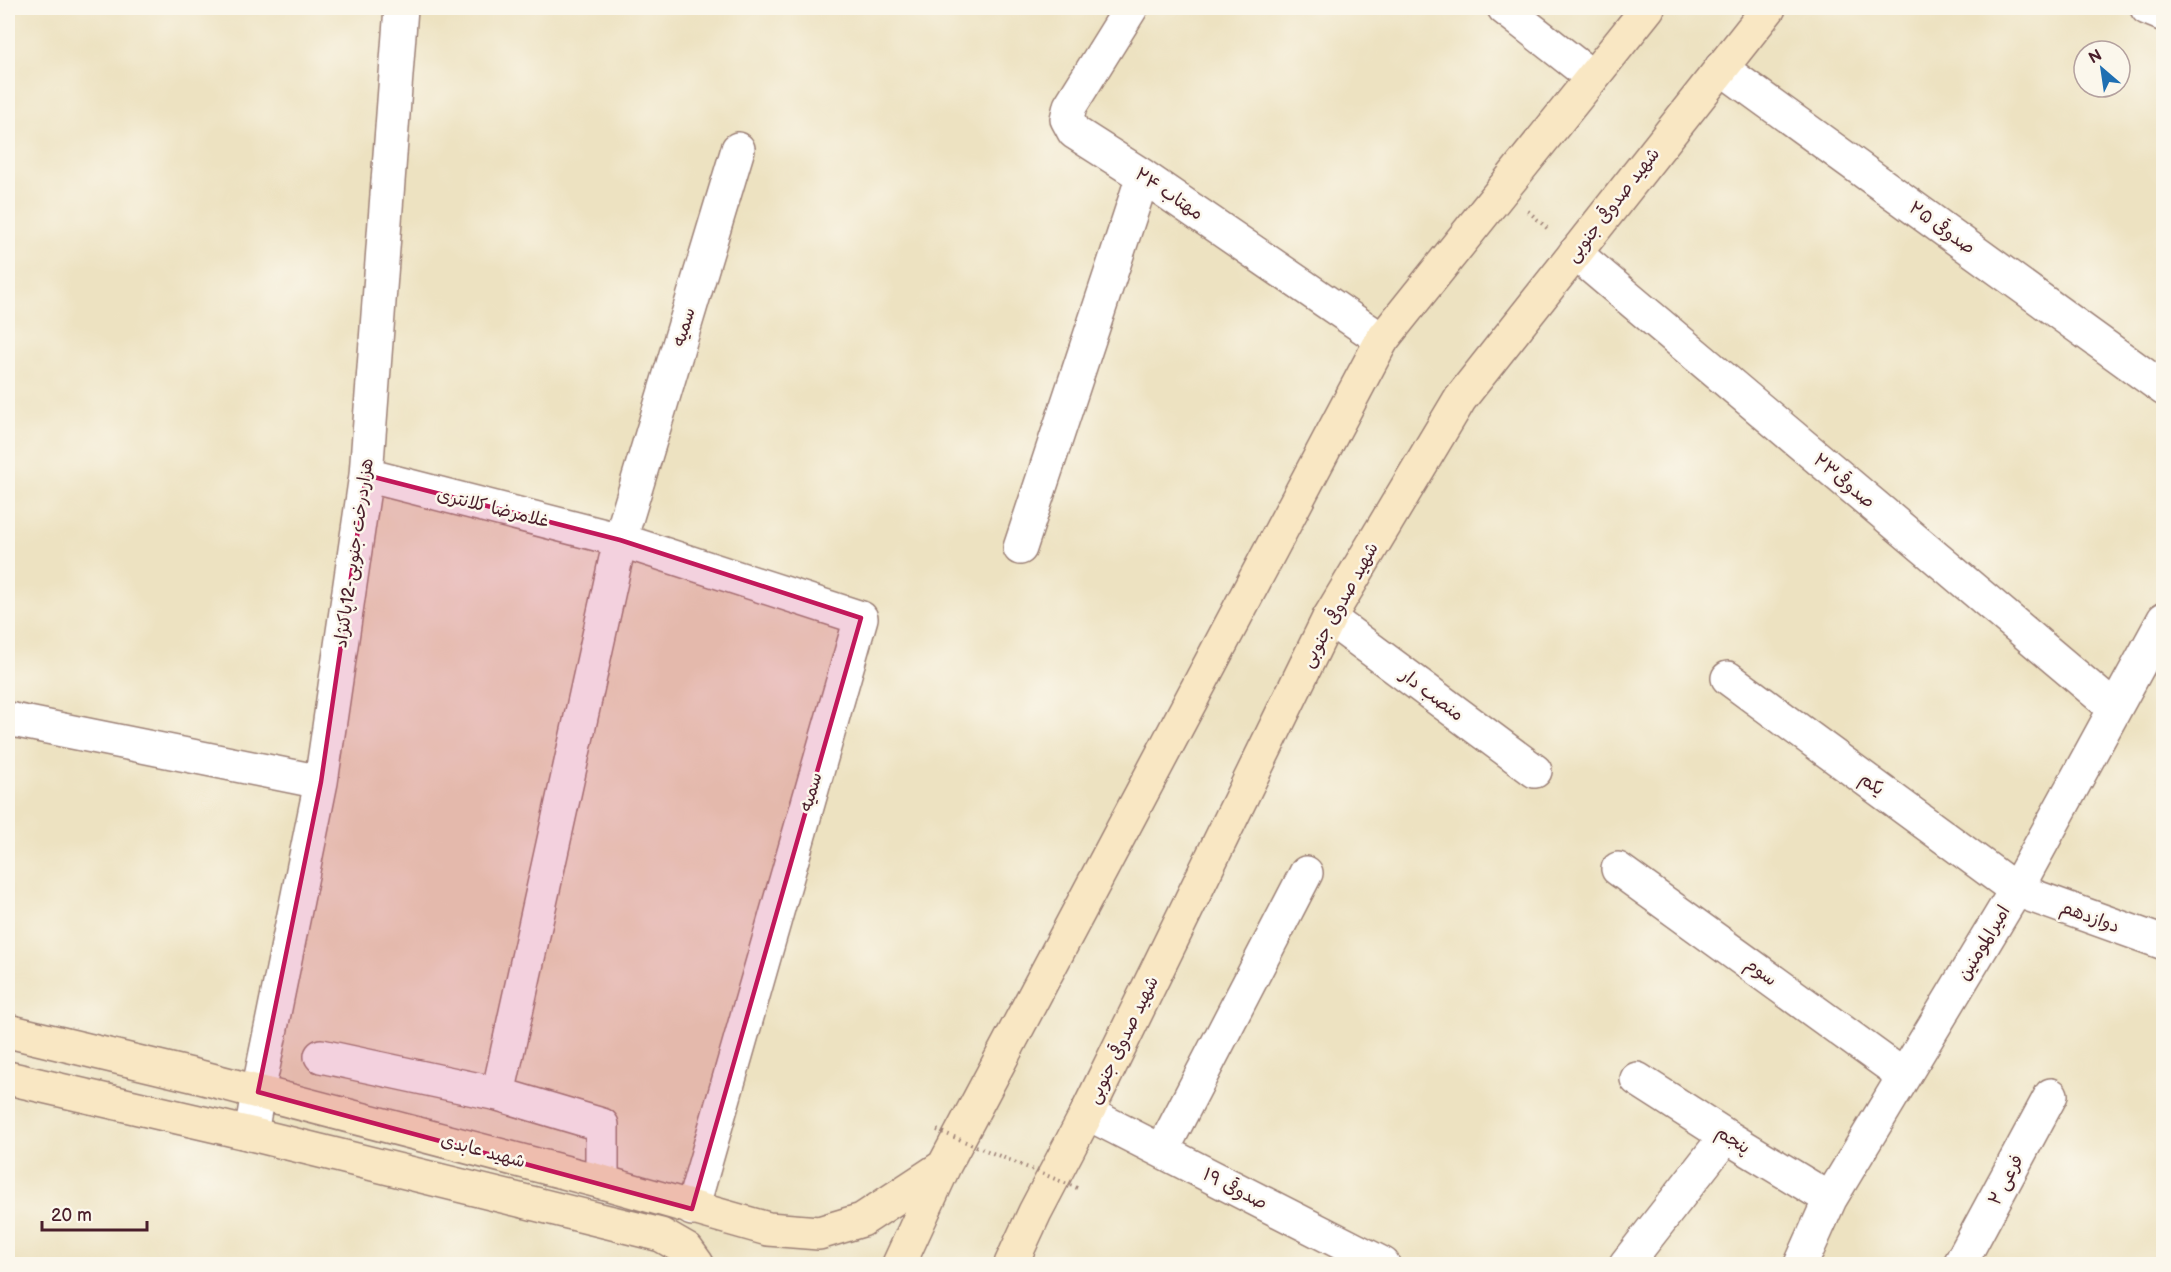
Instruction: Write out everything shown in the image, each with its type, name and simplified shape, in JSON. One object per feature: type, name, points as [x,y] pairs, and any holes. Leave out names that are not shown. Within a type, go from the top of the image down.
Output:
[{"type":"main road","points":[[899,1264],[944,1166],[1382,340],[1648,8]]},
{"type":"main road","name":"شهید صدوقی جنوبی","points":[[1011,1264],[1329,618],[1460,399],[1769,8]]},
{"type":"main road","name":"شهید عابدی","points":[[8,1031],[258,1092],[768,1228],[819,1233],[862,1220],[944,1166]]},
{"type":"main road","points":[[8,1078],[251,1134],[661,1235],[687,1250],[697,1264]]},
{"type":"street","name":"هزاردرخت جنوبی-12پاکنژاد","points":[[251,1134],[321,782],[366,475],[401,8]]},
{"type":"street","name":"مهتاب ۲۴","points":[[1131,8],[1070,106],[1067,119],[1074,132],[1143,176],[1382,340]]},
{"type":"street","points":[[1504,8],[1592,77]]},
{"type":"street","points":[[2147,8],[2163,15]]},
{"type":"street","name":"صدوقی ۲۵","points":[[1721,68],[2163,389]]},
{"type":"street","name":"سمیه","points":[[498,1094],[620,540],[738,149]]},
{"type":"street","points":[[1020,548],[1143,176]]},
{"type":"street","name":"صدوقی۲۳","points":[[1575,253],[2114,708]]},
{"type":"street","name":"غلامرضا کلانتری","points":[[366,475],[620,540]]},
{"type":"street","name":"سمیه","points":[[620,540],[861,618],[692,1209]]},
{"type":"street","name":"منصب دار","points":[[1329,618],[1535,771]]},
{"type":"street","name":"امیرالمومنین","points":[[1801,1264],[1830,1199],[2016,890],[2163,619]]},
{"type":"street","name":"یکم","points":[[1728,678],[2016,890]]},
{"type":"street","points":[[8,719],[321,782]]},
{"type":"street","name":"سوم","points":[[1618,869],[1904,1076]]},
{"type":"street","points":[[1162,1151],[1306,873]]},
{"type":"street","name":"دوازدهم","points":[[2016,890],[2163,943]]},
{"type":"street","points":[[321,1056],[498,1094],[602,1125],[602,1182]]},
{"type":"street","name":"پنجم","points":[[1637,1079],[1830,1199]]},
{"type":"street","name":"فرعی ۲","points":[[1960,1264],[2051,1095]]},
{"type":"street","name":"صدوقی ۱۹","points":[[1087,1113],[1383,1264]]},
{"type":"street","points":[[1626,1264],[1726,1136]]},
{"type":"path","points":[[1502,189],[1575,253]]},
{"type":"path","points":[[937,1130],[1077,1188]]},
{"type":"highlighted area","points":[[366,475],[620,540],[861,618],[692,1209],[258,1092],[321,782]]}]
